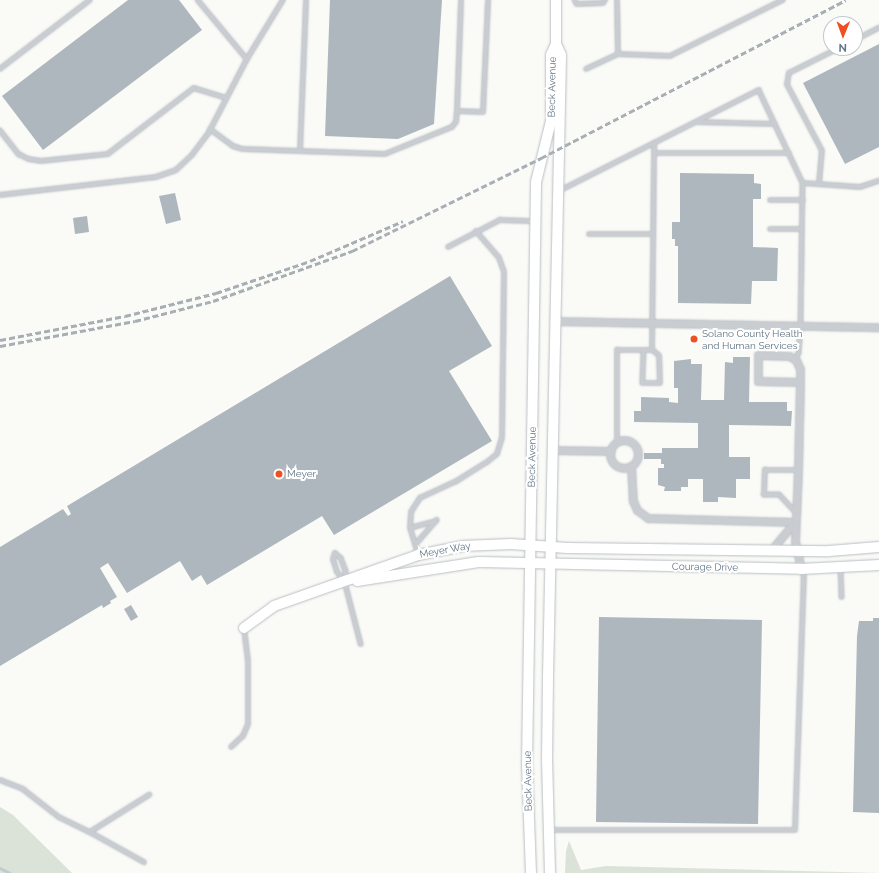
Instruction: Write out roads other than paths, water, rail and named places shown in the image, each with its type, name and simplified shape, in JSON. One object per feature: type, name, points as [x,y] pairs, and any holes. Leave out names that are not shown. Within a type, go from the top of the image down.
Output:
[{"type":"street","name":"Beck Avenue","points":[[531,873],[527,764],[537,173],[551,121],[551,55],[556,44],[556,0]]},
{"type":"street","name":"Beck Avenue","points":[[550,873],[546,761],[554,321],[561,55],[556,44]]},
{"type":"street","points":[[554,321],[879,327]]},
{"type":"street","points":[[800,382],[758,381],[758,355],[789,356],[796,360],[800,369],[800,382],[798,470],[795,522],[797,551],[801,568]]},
{"type":"street","points":[[625,441],[636,448],[637,460],[631,466],[622,468],[614,464],[610,451],[617,442],[625,441]]},
{"type":"street","points":[[552,450],[610,451]]},
{"type":"street","points":[[631,466],[633,501],[642,515],[648,518],[795,522]]},
{"type":"street","points":[[772,549],[795,522]]},
{"type":"street","name":"Meyer Way","points":[[244,628],[274,606],[418,555],[463,546],[550,546]]},
{"type":"street","name":"Courage Drive","points":[[550,546],[772,549],[797,551],[879,547]]},
{"type":"street","name":"Meyer Way","points":[[345,582],[479,562],[530,563]]},
{"type":"street","name":"Courage Drive","points":[[530,563],[801,568],[841,568],[879,565]]},
{"type":"lane","points":[[0,69],[90,0]]},
{"type":"lane","points":[[198,0],[247,59]]},
{"type":"lane","points":[[0,195],[156,177],[176,170],[192,155],[210,129],[247,59],[283,0]]},
{"type":"lane","points":[[300,151],[306,0]]},
{"type":"lane","points":[[210,129],[233,146],[243,149],[384,154],[452,127],[456,122],[457,111],[461,0]]},
{"type":"lane","points":[[457,111],[483,112],[488,0]]},
{"type":"lane","points":[[575,0],[577,4],[603,3],[605,0]]},
{"type":"lane","points":[[617,0],[618,54]]},
{"type":"lane","points":[[586,69],[618,54],[670,56],[783,0]]},
{"type":"lane","points":[[863,36],[879,28]]},
{"type":"lane","points":[[819,184],[822,151],[787,85],[789,73],[823,56]]},
{"type":"lane","points":[[0,130],[19,154],[29,159],[41,161],[108,154],[194,88],[227,98]]},
{"type":"lane","points":[[558,191],[759,90],[803,182],[802,326],[800,353],[796,360]]},
{"type":"lane","points":[[696,122],[775,124]]},
{"type":"lane","points":[[652,350],[651,323],[654,143]]},
{"type":"lane","points":[[654,153],[789,153]]},
{"type":"lane","points":[[803,182],[860,187],[879,181]]},
{"type":"lane","points":[[770,200],[803,200]]},
{"type":"lane","points":[[448,247],[500,220],[536,221]]},
{"type":"lane","points":[[770,229],[802,229]]},
{"type":"lane","points":[[418,555],[410,528],[411,512],[420,498],[455,482],[486,463],[498,454],[502,438],[504,272],[499,258],[476,232]]},
{"type":"lane","points":[[589,234],[653,234]]},
{"type":"lane","points":[[617,442],[617,350],[644,350],[652,350],[660,356],[660,382],[643,383],[644,350]]},
{"type":"lane","points":[[795,512],[779,495],[764,495],[765,470],[798,470]]},
{"type":"lane","points":[[410,528],[437,520],[415,545]]},
{"type":"lane","points":[[345,582],[335,566],[333,560],[335,553],[341,558],[345,582],[360,644]]},
{"type":"lane","points":[[549,830],[795,830],[804,578],[801,568]]},
{"type":"lane","points":[[841,568],[842,597]]},
{"type":"lane","points":[[230,746],[243,736],[248,724],[248,661],[244,628]]},
{"type":"lane","points":[[0,780],[23,789],[60,817],[144,862]]},
{"type":"lane","points":[[90,832],[149,795]]},
{"type":"waterway","points":[[0,868],[10,873]]},
{"type":"railway","points":[[0,346],[135,321],[213,301],[352,251],[541,158],[846,0]]},
{"type":"railway","points":[[0,340],[125,316],[216,293],[310,261],[403,221]]},
{"type":"place","name":"Solano County Health and Human Services","points":[[694,339]]},
{"type":"place","name":"Meyer","points":[[279,474]]}]
